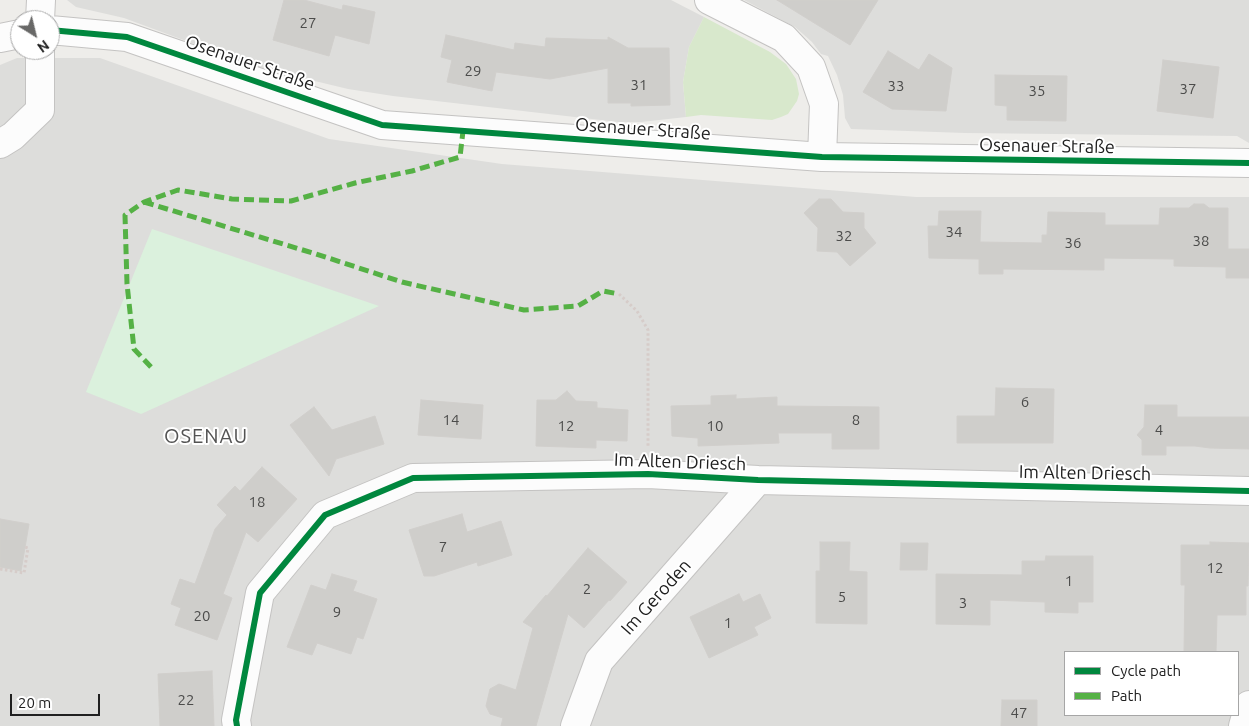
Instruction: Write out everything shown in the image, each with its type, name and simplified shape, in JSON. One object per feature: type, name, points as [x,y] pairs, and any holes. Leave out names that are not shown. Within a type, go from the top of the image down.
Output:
[{"type":"street","points":[[709,0],[784,38],[811,66],[824,104],[822,158]]},
{"type":"street","name":"Osenauer Straße","points":[[60,31],[127,36],[382,125],[822,158],[1249,163]]},
{"type":"street","points":[[0,144],[13,136],[40,110],[40,60]]},
{"type":"street","name":"Im Alten Driesch","points":[[237,726],[236,720],[260,593],[325,515],[413,478],[648,474],[758,480],[1249,491]]},
{"type":"street","name":"Im Geroden","points":[[575,726],[599,661],[758,480]]},
{"type":"street","points":[[1243,726],[1249,705]]},
{"type":"path","points":[[619,294],[637,311],[648,330],[648,474]]},
{"type":"path","points":[[0,569],[24,573],[28,548],[25,547]]},
{"type":"shaded area","points":[[67,0],[671,0],[704,17],[689,47],[683,82],[686,117],[641,122],[618,122],[348,89],[265,69],[124,18],[76,7]]},
{"type":"shaded area","points":[[744,0],[1249,0],[1249,143],[1237,136],[965,133],[851,129],[845,118],[843,95],[837,75],[828,56],[821,54],[812,42],[795,27]]},
{"type":"shaded area","points":[[100,58],[329,139],[502,164],[916,197],[1249,197],[1249,726],[0,726],[0,65],[12,60]]},
{"type":"green space","points":[[704,17],[770,52],[786,64],[796,79],[799,94],[797,101],[788,114],[772,120],[701,115],[686,117],[683,82],[689,47]]},
{"type":"green space","points":[[152,229],[379,306],[141,414],[86,392]]},
{"type":"building","points":[[284,0],[304,0],[342,10],[343,5],[375,12],[369,44],[335,35],[329,56],[273,40]]},
{"type":"building","points":[[777,0],[878,0],[850,45]]},
{"type":"building","points":[[446,35],[514,50],[515,43],[545,47],[546,38],[608,40],[608,37],[628,48],[669,48],[670,105],[631,106],[631,103],[608,103],[608,68],[550,79],[496,72],[492,91],[447,82],[452,60],[441,57]]},
{"type":"building","points":[[888,51],[919,70],[929,54],[952,68],[946,111],[892,109],[863,92]]},
{"type":"building","points":[[1163,60],[1219,67],[1213,118],[1157,111]]},
{"type":"building","points":[[995,75],[1067,76],[1066,121],[1007,120],[1007,106],[995,105]]},
{"type":"building","points":[[819,199],[831,199],[843,212],[864,213],[864,228],[876,243],[850,266],[837,252],[817,251],[818,228],[804,213]]},
{"type":"building","points":[[1194,204],[1204,204],[1209,208],[1228,208],[1228,249],[1249,249],[1249,278],[1226,278],[1226,267],[1174,266],[1174,259],[1104,258],[1104,270],[1003,269],[1003,274],[979,274],[979,259],[929,258],[928,226],[938,226],[939,211],[981,211],[980,242],[1042,243],[1042,235],[1047,235],[1048,212],[1105,213],[1105,225],[1159,225],[1160,208],[1189,208]]},
{"type":"building","points":[[996,388],[1054,389],[1053,443],[957,443],[957,416],[995,416]]},
{"type":"building","points":[[567,391],[576,401],[597,402],[597,408],[628,410],[627,441],[596,440],[596,448],[536,446],[537,400],[556,400]]},
{"type":"building","points":[[736,395],[736,399],[777,397],[777,406],[879,407],[879,449],[832,449],[832,433],[778,433],[779,443],[698,446],[698,438],[672,436],[671,406],[711,405],[711,396]]},
{"type":"building","points":[[421,400],[483,405],[481,439],[418,435]]},
{"type":"building","points":[[1145,405],[1177,405],[1177,417],[1249,417],[1249,449],[1166,446],[1166,455],[1142,455],[1142,440],[1137,435],[1144,427]]},
{"type":"building","points":[[314,407],[332,430],[375,416],[384,444],[336,459],[329,476],[290,425]]},
{"type":"building","points":[[262,467],[297,499],[258,542],[246,532],[223,594],[232,598],[217,640],[175,625],[181,608],[171,604],[180,579],[195,584],[215,529],[227,515],[217,505],[235,486],[240,491]]},
{"type":"building","points":[[462,514],[467,532],[501,521],[512,555],[478,566],[477,562],[434,576],[424,576],[409,530]]},
{"type":"building","points":[[0,519],[29,524],[21,571],[0,567]]},
{"type":"building","points":[[820,542],[850,542],[849,571],[867,572],[867,624],[816,623],[816,571],[820,571]]},
{"type":"building","points":[[1210,542],[1249,543],[1246,615],[1217,615],[1216,651],[1184,651],[1185,585],[1181,585],[1181,545],[1210,545]]},
{"type":"building","points":[[901,543],[928,543],[927,570],[900,570]]},
{"type":"building","points":[[588,548],[627,582],[584,628],[568,614],[536,726],[501,726],[503,718],[490,714],[486,706],[490,689],[499,684],[516,690],[533,628],[523,622]]},
{"type":"building","points":[[1046,556],[1093,556],[1093,602],[1078,602],[1078,613],[1045,612],[1045,602],[990,600],[990,625],[936,624],[936,574],[1022,575],[1022,561],[1045,561]]},
{"type":"building","points":[[332,574],[357,581],[353,591],[377,599],[363,639],[357,637],[351,654],[317,643],[312,655],[287,647],[311,585],[326,590]]},
{"type":"building","points":[[739,594],[743,602],[760,594],[771,618],[754,627],[758,635],[709,658],[690,617]]},
{"type":"building","points":[[212,671],[214,726],[160,726],[158,674]]},
{"type":"building","points":[[1002,700],[1037,700],[1037,726],[1001,726]]},
{"type":"marked path","points":[[151,367],[134,349],[127,284],[125,215],[144,202],[178,190],[232,199],[291,201],[355,183],[412,171],[460,157],[463,131]]},
{"type":"marked path","points":[[144,202],[402,282],[524,310],[578,306],[603,291],[619,294]]},
{"type":"cycle path","points":[[60,31],[127,37],[382,125],[822,157],[1249,163]]},
{"type":"cycle path","points":[[237,726],[236,720],[260,593],[325,515],[413,478],[648,474],[758,480],[1249,491]]},
{"type":"district","name":"OSENAU","points":[[206,436]]}]
